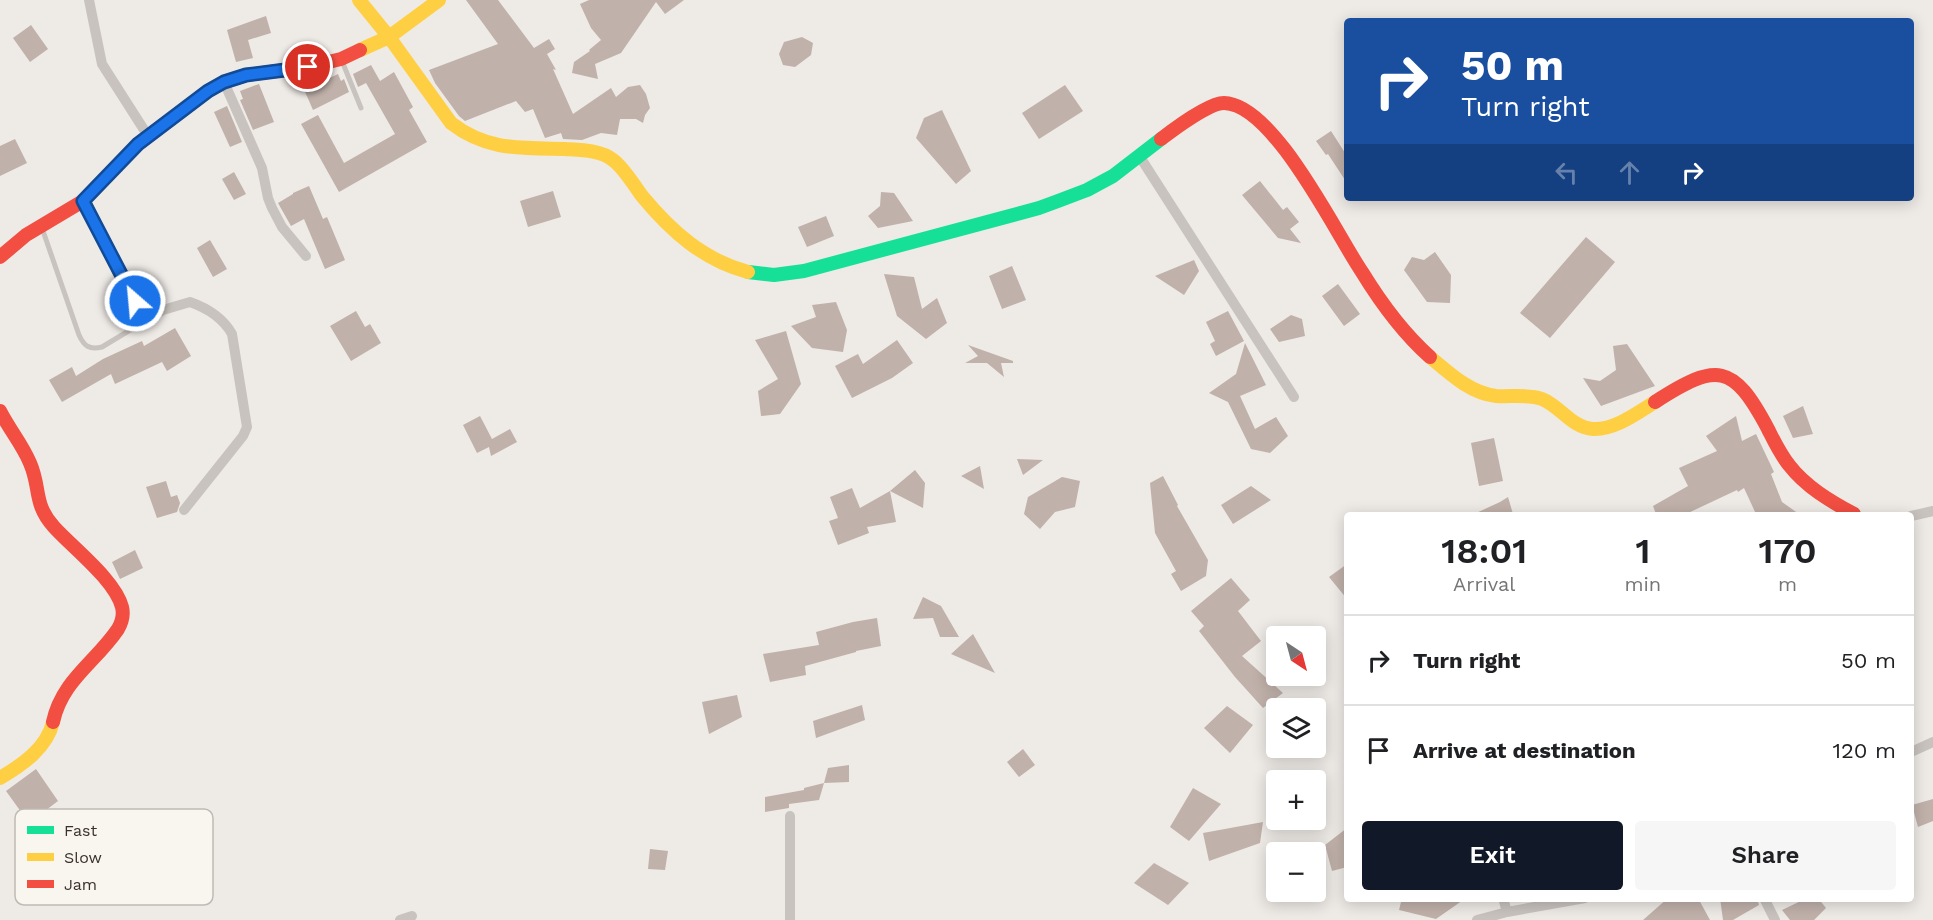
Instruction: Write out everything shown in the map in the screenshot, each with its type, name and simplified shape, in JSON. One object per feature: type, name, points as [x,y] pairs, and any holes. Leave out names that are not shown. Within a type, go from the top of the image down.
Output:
[{"type":"street","points":[[88,0],[102,63],[148,136]]},
{"type":"street","points":[[359,0],[457,129],[497,146],[577,149],[604,154],[614,160],[660,218],[694,250],[718,264],[774,275],[803,271],[1005,219],[1070,196],[1111,178],[1182,122],[1204,110],[1224,103],[1239,107],[1266,127],[1288,155],[1354,261],[1398,323],[1426,352],[1465,383],[1491,395],[1541,398],[1556,406],[1580,426],[1590,430],[1613,426],[1628,419],[1688,382],[1719,375],[1728,376],[1737,382],[1746,393],[1786,462],[1804,482],[1822,496],[1850,512]]},
{"type":"street","points":[[0,257],[26,235],[83,201],[148,136],[199,97],[224,82],[246,75],[308,67],[341,59],[389,37],[439,0]]},
{"type":"street","points":[[224,82],[262,168],[272,208],[282,227],[306,256]]},
{"type":"street","points":[[1140,157],[1294,396]]},
{"type":"street","points":[[83,201],[145,321],[164,310],[190,302],[208,310],[223,321],[232,334],[247,427],[243,436],[184,510]]},
{"type":"street","points":[[0,411],[31,465],[42,511],[65,539],[109,584],[121,600],[124,613],[123,621],[114,636],[92,658],[60,698],[52,727],[46,738],[36,751],[17,768],[0,778]]},
{"type":"street","points":[[1914,515],[1933,511]]},
{"type":"street","points":[[1914,751],[1933,742]]},
{"type":"street","points":[[790,816],[790,920]]},
{"type":"street","points":[[1504,902],[1507,912]]},
{"type":"street","points":[[1477,920],[1563,902]]},
{"type":"street","points":[[1766,902],[1775,920]]},
{"type":"street","points":[[400,920],[412,916]]},
{"type":"lane","points":[[341,59],[361,108]]},
{"type":"lane","points":[[42,226],[79,335],[87,347],[94,349],[102,347],[145,321]]},
{"type":"building","points":[[466,0],[498,0],[534,48],[549,39],[555,49],[547,54],[556,70],[553,69],[573,114],[611,88],[616,97],[628,87],[640,85],[646,94],[650,108],[643,123],[636,119],[620,119],[617,135],[601,133],[582,140],[563,139],[561,133],[545,138],[533,109],[525,112],[516,101],[465,121],[435,83],[429,70],[498,44]]},
{"type":"building","points":[[589,0],[684,0],[665,14],[656,2],[621,53],[595,64],[598,79],[572,73],[574,62],[601,40],[591,28],[580,4]]},
{"type":"building","points":[[266,16],[271,33],[248,40],[253,58],[236,62],[227,30]]},
{"type":"building","points":[[31,25],[48,49],[30,62],[13,38]]},
{"type":"building","points":[[802,37],[813,43],[811,55],[795,67],[783,65],[779,54],[784,42]]},
{"type":"building","points":[[371,65],[380,81],[394,72],[413,107],[409,110],[427,142],[339,192],[301,124],[318,115],[344,163],[395,134],[366,83],[358,87],[353,74]]},
{"type":"building","points":[[338,74],[341,81],[344,79],[349,92],[313,110],[302,85],[319,77],[321,82]]},
{"type":"building","points":[[259,84],[274,122],[253,130],[240,100],[243,99],[240,91]]},
{"type":"building","points":[[1065,85],[1083,111],[1039,139],[1022,113]]},
{"type":"building","points":[[227,106],[242,142],[230,147],[214,112]]},
{"type":"building","points":[[942,110],[971,171],[956,184],[916,138],[924,118]]},
{"type":"building","points":[[1331,131],[1344,151],[1344,178],[1328,154],[1326,155],[1316,141]]},
{"type":"building","points":[[15,139],[27,163],[0,176],[0,146]]},
{"type":"building","points":[[234,172],[246,194],[234,200],[222,179]]},
{"type":"building","points":[[1260,181],[1283,210],[1287,207],[1299,222],[1290,229],[1301,243],[1278,238],[1242,195]]},
{"type":"building","points":[[309,186],[323,219],[327,217],[345,260],[325,269],[304,219],[291,226],[278,203]]},
{"type":"building","points":[[553,191],[561,217],[528,227],[520,201]]},
{"type":"building","points":[[881,192],[894,193],[913,221],[878,228],[868,216],[880,206]]},
{"type":"building","points":[[826,216],[834,236],[807,247],[798,227]]},
{"type":"building","points":[[1586,237],[1615,262],[1550,338],[1520,313]]},
{"type":"building","points":[[210,240],[227,269],[213,277],[197,248]]},
{"type":"building","points":[[1435,252],[1451,275],[1450,303],[1427,302],[1404,270],[1412,257],[1424,260]]},
{"type":"building","points":[[1194,260],[1199,271],[1184,295],[1155,276]]},
{"type":"building","points":[[1012,266],[1026,300],[1002,309],[989,276]]},
{"type":"building","points":[[884,274],[914,277],[922,309],[937,298],[947,323],[926,339],[897,316]]},
{"type":"building","points":[[1338,284],[1360,314],[1344,326],[1322,296]]},
{"type":"building","points":[[836,302],[847,330],[843,352],[812,348],[791,326],[816,317],[812,305]]},
{"type":"building","points":[[356,311],[365,327],[370,324],[381,343],[351,361],[330,326]]},
{"type":"building","points":[[1228,311],[1244,341],[1216,356],[1210,344],[1215,341],[1206,322]]},
{"type":"building","points":[[1291,315],[1302,319],[1305,336],[1279,342],[1270,329]]},
{"type":"building","points":[[175,328],[191,356],[167,371],[162,362],[115,384],[111,374],[62,402],[49,380],[72,367],[76,376],[103,359],[142,341],[144,346]]},
{"type":"building","points":[[786,331],[801,384],[780,414],[761,416],[758,391],[778,379],[755,340]]},
{"type":"building","points":[[897,340],[913,363],[892,378],[852,398],[835,366],[858,354],[863,364]]},
{"type":"building","points":[[1245,343],[1266,385],[1240,396],[1255,429],[1276,417],[1288,436],[1270,453],[1251,449],[1228,402],[1209,393],[1236,374]]},
{"type":"building","points":[[1627,344],[1655,386],[1601,406],[1583,378],[1600,381],[1616,370],[1613,346]]},
{"type":"building","points":[[968,345],[1013,361],[1013,363],[1001,363],[1004,377],[987,363],[965,363],[978,356]]},
{"type":"building","points":[[1803,406],[1813,434],[1793,438],[1783,416]]},
{"type":"building","points":[[480,416],[492,439],[510,429],[517,442],[491,456],[489,447],[477,453],[463,425]]},
{"type":"building","points":[[1736,416],[1742,441],[1756,434],[1774,472],[1771,474],[1782,502],[1796,512],[1755,512],[1744,488],[1690,512],[1655,512],[1653,506],[1688,486],[1679,468],[1717,451],[1706,436]]},
{"type":"building","points":[[1494,438],[1503,481],[1479,486],[1471,443]]},
{"type":"building","points":[[1017,459],[1043,460],[1023,475]]},
{"type":"building","points":[[980,466],[984,489],[961,476]]},
{"type":"building","points":[[915,470],[925,483],[923,508],[890,491]]},
{"type":"building","points":[[1163,476],[1177,506],[1208,560],[1206,576],[1181,591],[1171,574],[1176,571],[1155,533],[1150,483]]},
{"type":"building","points":[[1062,477],[1080,481],[1075,507],[1055,512],[1040,529],[1024,514],[1028,497]]},
{"type":"building","points":[[166,481],[171,497],[177,495],[180,503],[177,512],[157,518],[146,487]]},
{"type":"building","points":[[1251,486],[1271,500],[1233,524],[1221,505]]},
{"type":"building","points":[[852,488],[860,508],[890,491],[896,522],[867,527],[869,533],[838,545],[829,521],[838,518],[830,497]]},
{"type":"building","points":[[1508,497],[1512,512],[1478,512]]},
{"type":"building","points":[[135,550],[143,568],[120,579],[112,562]]},
{"type":"building","points":[[1344,566],[1344,595],[1329,577]]},
{"type":"building","points":[[1231,578],[1250,600],[1238,611],[1261,641],[1242,656],[1266,678],[1266,686],[1275,686],[1283,693],[1276,698],[1266,698],[1266,706],[1263,708],[1199,631],[1204,626],[1191,611]]},
{"type":"building","points":[[923,597],[941,606],[959,637],[940,637],[933,618],[913,619]]},
{"type":"building","points":[[877,618],[881,646],[805,666],[806,675],[770,682],[763,654],[819,645],[816,632]]},
{"type":"building","points":[[973,634],[995,673],[951,654]]},
{"type":"building","points":[[737,695],[742,717],[709,734],[702,702]]},
{"type":"building","points":[[862,705],[865,720],[816,738],[813,721]]},
{"type":"building","points":[[1227,706],[1253,725],[1230,753],[1204,728]]},
{"type":"building","points":[[1023,749],[1035,765],[1019,777],[1007,762]]},
{"type":"building","points":[[849,765],[849,782],[824,783],[828,768]]},
{"type":"building","points":[[36,769],[58,801],[47,809],[19,809],[6,791]]},
{"type":"building","points":[[824,783],[819,800],[789,804],[789,808],[765,812],[765,797],[804,790],[804,788]]},
{"type":"building","points":[[1193,788],[1221,804],[1189,841],[1170,827]]},
{"type":"building","points":[[1933,799],[1933,821],[1918,827],[1914,804]]},
{"type":"building","points":[[1263,822],[1260,843],[1209,861],[1203,833]]},
{"type":"building","points":[[1344,830],[1344,868],[1332,871],[1326,844]]},
{"type":"building","points":[[650,849],[668,851],[665,870],[648,869]]},
{"type":"building","points":[[1154,863],[1189,883],[1168,905],[1134,883]]},
{"type":"building","points":[[1401,902],[1460,902],[1436,919],[1399,910]]},
{"type":"building","points":[[1663,902],[1700,902],[1710,920],[1643,920]]},
{"type":"building","points":[[1721,902],[1758,902],[1759,905],[1733,920],[1723,920]]},
{"type":"building","points":[[1799,902],[1821,902],[1826,908],[1814,920],[1790,920],[1782,910]]},
{"type":"traffic: fast","points":[[748,272],[774,275],[804,271],[1039,208],[1087,190],[1113,176],[1161,139]]},
{"type":"traffic: slow","points":[[359,0],[389,37],[451,123],[478,139],[505,146],[584,150],[608,157],[621,167],[664,221],[689,243],[717,260],[748,272]]},
{"type":"traffic: slow","points":[[360,50],[389,37],[439,0]]},
{"type":"traffic: slow","points":[[1430,357],[1460,381],[1477,391],[1496,396],[1537,397],[1555,406],[1572,421],[1586,428],[1601,429],[1618,424],[1655,402]]},
{"type":"traffic: slow","points":[[0,778],[39,748],[53,722]]},
{"type":"traffic: jam","points":[[0,257],[26,235],[83,201],[138,144],[208,91],[224,82],[246,75],[308,67],[341,59],[360,50]]},
{"type":"traffic: jam","points":[[1161,139],[1201,112],[1224,103],[1243,109],[1263,124],[1302,174],[1369,284],[1402,328],[1430,357]]},
{"type":"traffic: jam","points":[[1655,402],[1694,380],[1709,376],[1722,376],[1733,381],[1756,407],[1780,452],[1796,473],[1819,493],[1850,512]]},
{"type":"traffic: jam","points":[[0,411],[30,463],[40,503],[47,519],[102,575],[118,597],[123,610],[118,629],[64,694],[53,722]]},
{"type":"route","points":[[135,301],[83,201],[138,144],[208,91],[224,82],[246,75],[308,67]]}]
